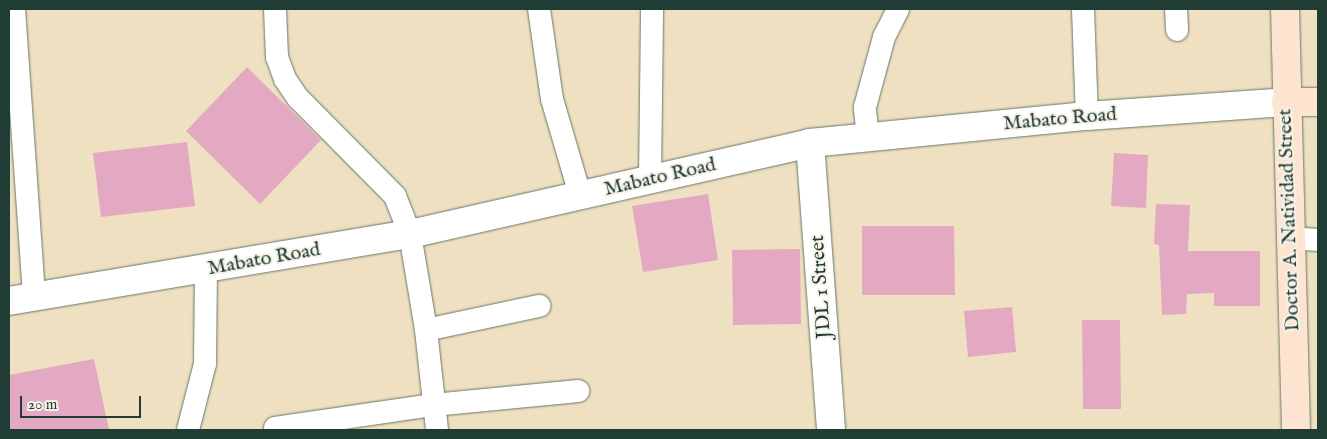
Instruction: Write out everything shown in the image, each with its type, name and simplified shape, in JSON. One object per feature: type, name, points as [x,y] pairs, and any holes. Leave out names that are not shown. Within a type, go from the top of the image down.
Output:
[{"type":"main road","name":"Doctor A. Natividad Street","points":[[1285,9],[1296,430]]},
{"type":"main road","name":"Mabato Road","points":[[1286,102],[1318,102]]},
{"type":"street","name":"Mabato Road","points":[[21,299],[410,234],[810,143],[1087,116],[1286,102]]},
{"type":"street","name":"JDL 1 Street","points":[[810,143],[831,430]]},
{"type":"lane","points":[[14,9],[21,299]]},
{"type":"lane","points":[[275,9],[277,57],[285,79],[298,98],[395,196],[410,234],[426,330],[437,430]]},
{"type":"lane","points":[[539,9],[552,98],[580,196]]},
{"type":"lane","points":[[650,180],[652,9]]},
{"type":"lane","points":[[868,138],[866,107],[884,37],[898,9]]},
{"type":"lane","points":[[1082,9],[1087,116]]},
{"type":"lane","points":[[1290,238],[1318,240]]},
{"type":"lane","points":[[188,430],[205,364],[206,269]]},
{"type":"lane","points":[[426,330],[539,306]]},
{"type":"lane","points":[[275,428],[433,405],[578,391]]},
{"type":"building","points":[[247,67],[321,140],[260,204],[186,131]]},
{"type":"building","points":[[187,142],[195,206],[101,217],[93,153]]},
{"type":"building","points":[[1114,153],[1148,155],[1146,208],[1111,206]]},
{"type":"building","points":[[708,194],[718,260],[643,272],[632,206]]},
{"type":"building","points":[[1156,204],[1190,205],[1188,251],[1260,251],[1260,306],[1214,306],[1214,293],[1187,294],[1186,314],[1162,315],[1159,245],[1154,244]]},
{"type":"building","points":[[862,226],[954,226],[955,295],[862,295]]},
{"type":"building","points":[[800,249],[801,324],[733,325],[732,250]]},
{"type":"building","points":[[1012,307],[1016,352],[968,357],[964,311]]},
{"type":"building","points":[[1082,320],[1120,320],[1121,409],[1083,409]]},
{"type":"building","points":[[94,359],[109,430],[9,430],[9,375]]}]
